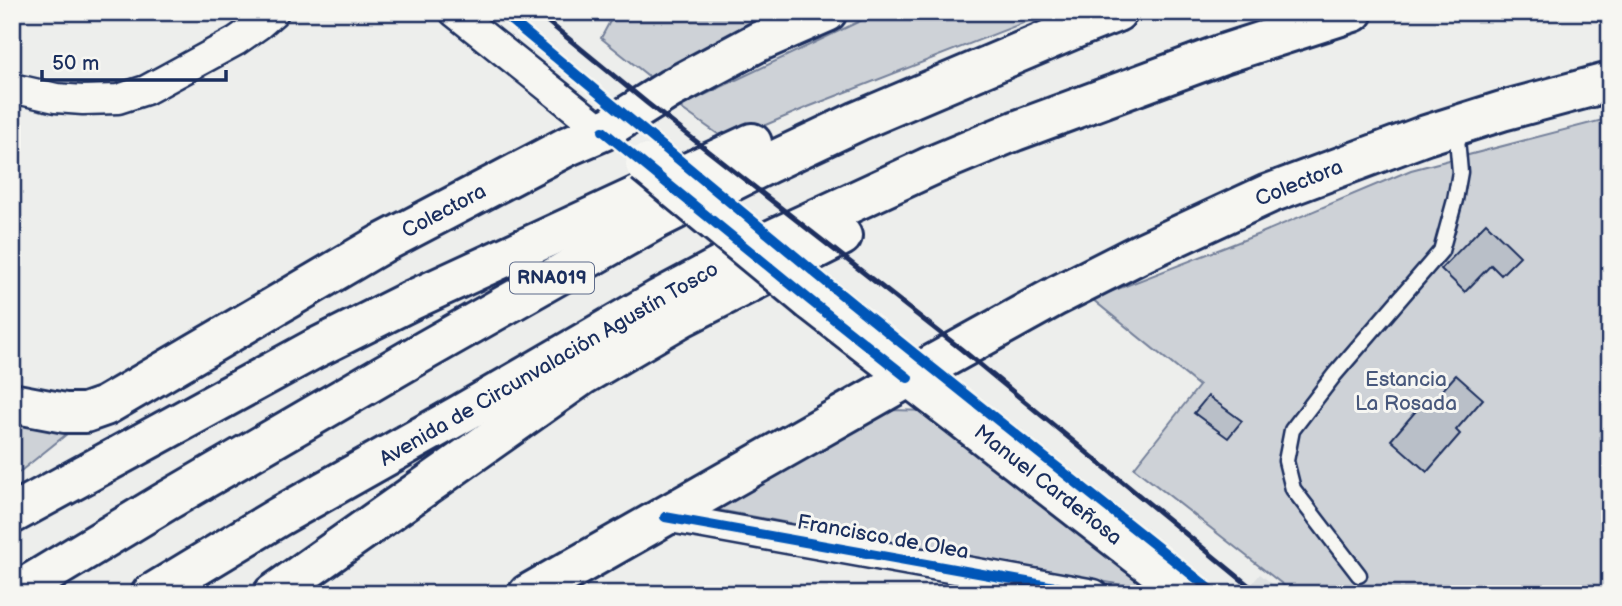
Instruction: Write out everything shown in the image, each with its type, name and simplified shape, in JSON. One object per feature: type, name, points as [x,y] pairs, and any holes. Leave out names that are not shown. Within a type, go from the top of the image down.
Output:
[{"type":"main road","name":"Colectora","points":[[12,403],[65,412],[85,412],[105,406],[380,244],[568,146],[603,131],[670,89],[758,42],[827,12]]},
{"type":"main road","name":"RNA019","points":[[13,594],[277,436],[657,219],[858,121],[1118,12]]},
{"type":"main road","name":"Avenida de Circunvalación Agustín Tosco","points":[[151,594],[280,516],[670,293],[762,244],[931,166],[1015,131],[1223,54],[1353,12]]},
{"type":"main road","points":[[12,514],[326,343],[632,197],[807,118],[954,80]]},
{"type":"main road","name":"Colectora","points":[[908,378],[1130,258],[1268,194],[1456,125],[1610,82]]},
{"type":"main road","name":"Manuel Cardeñosa","points":[[603,131],[908,378],[1188,594]]},
{"type":"main road","points":[[273,594],[583,375],[682,317],[785,263],[900,209],[1015,131]]},
{"type":"main road","points":[[528,594],[908,378]]},
{"type":"street","points":[[12,88],[57,98],[118,99],[146,90],[236,41],[274,12]]},
{"type":"street","points":[[454,12],[603,131]]},
{"type":"street","name":"Francisco de Olea","points":[[665,517],[1094,594]]},
{"type":"lane","points":[[1359,575],[1293,489],[1286,461],[1292,430],[1335,374],[1441,251],[1460,172],[1456,125]]},
{"type":"shaded area","points":[[1260,574],[1285,594],[1244,594]]},
{"type":"green space","points":[[615,12],[786,12],[651,78],[601,38]]},
{"type":"green space","points":[[879,12],[1051,12],[728,141],[679,107]]},
{"type":"green space","name":"Estancia La Rosada","points":[[1610,118],[1610,594],[1295,594],[1134,468],[1199,386],[1092,299],[1259,234],[1411,170]]},
{"type":"green space","points":[[889,410],[933,411],[1165,593],[713,509]]},
{"type":"green space","points":[[12,423],[68,433],[12,478]]},
{"type":"building","points":[[1486,223],[1520,256],[1501,275],[1491,265],[1465,292],[1441,269]]},
{"type":"building","points":[[1456,375],[1483,399],[1456,430],[1460,434],[1427,472],[1391,440],[1421,405],[1426,409]]},
{"type":"building","points":[[1208,396],[1242,421],[1228,438],[1194,413]]},
{"type":"railway","points":[[536,12],[647,103],[961,349],[1259,594]]},
{"type":"cycle path","points":[[501,12],[831,286],[1216,594]]},
{"type":"cycle path","points":[[603,131],[908,378]]},
{"type":"cycle path","points":[[665,517],[1094,594]]}]
